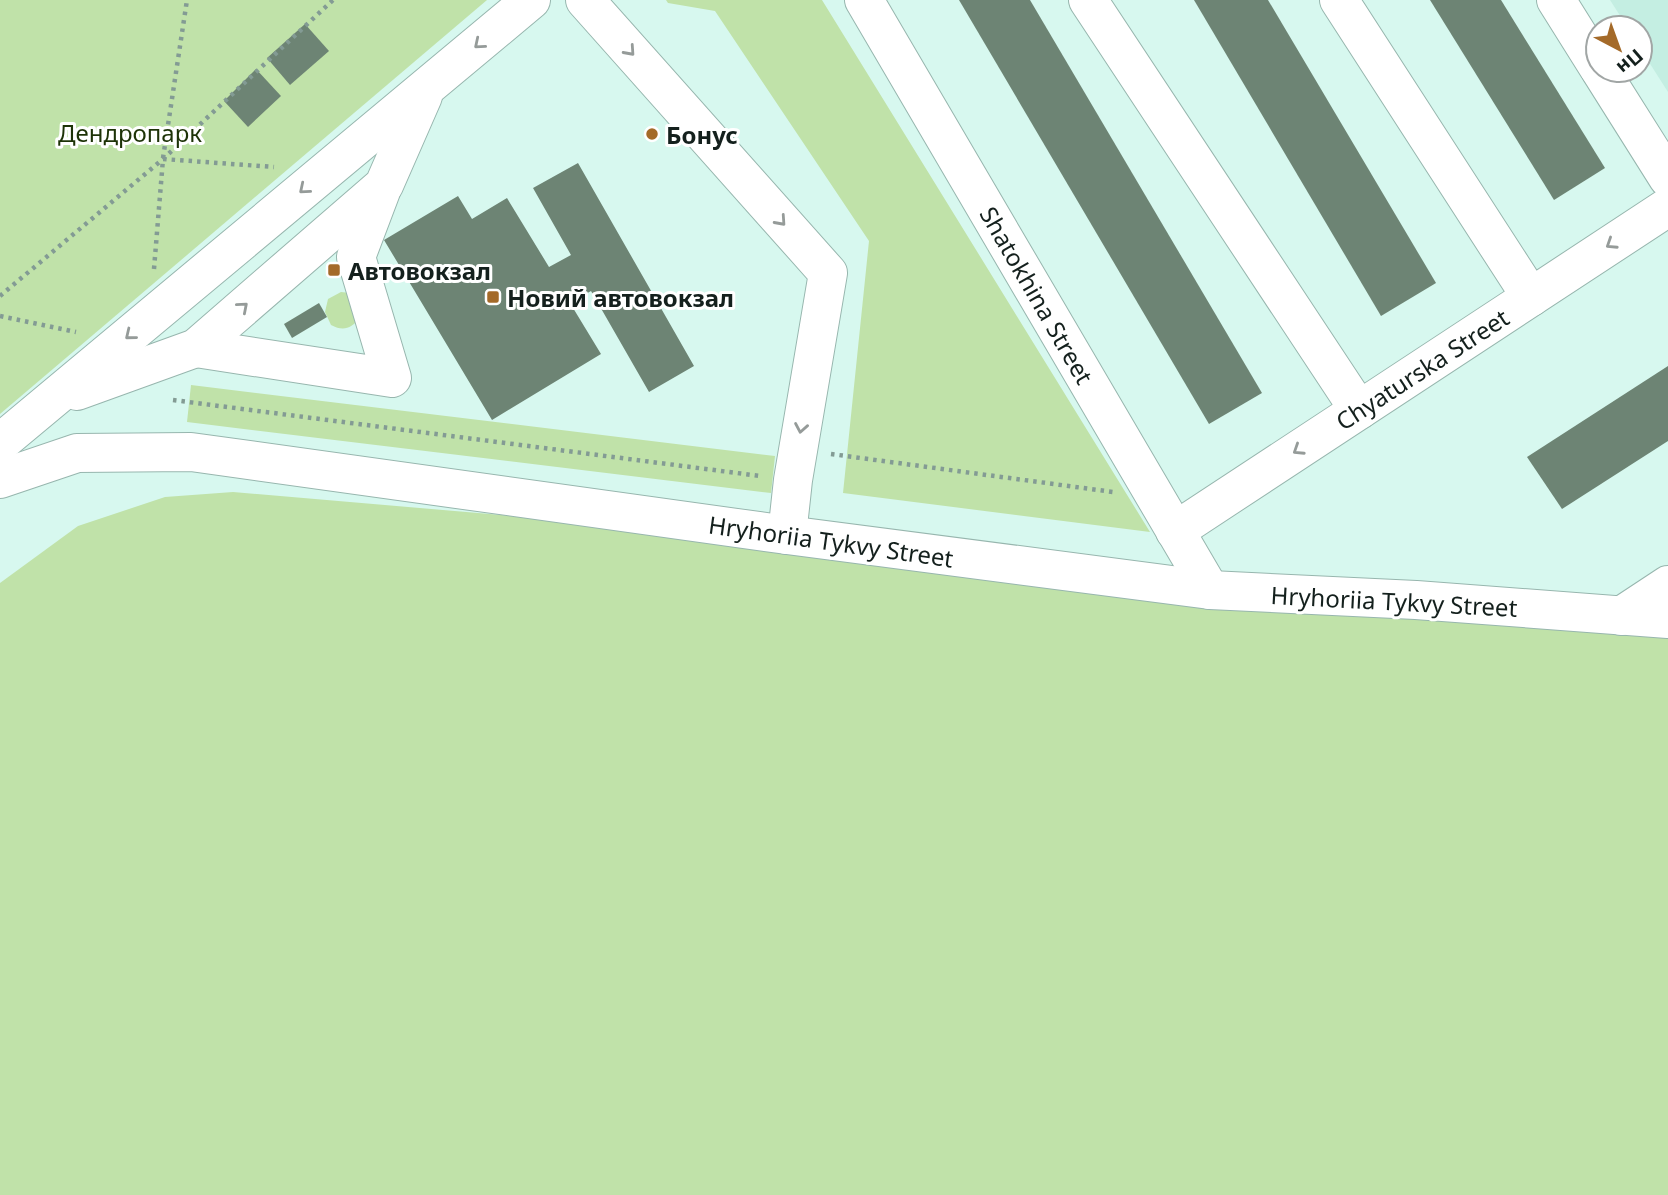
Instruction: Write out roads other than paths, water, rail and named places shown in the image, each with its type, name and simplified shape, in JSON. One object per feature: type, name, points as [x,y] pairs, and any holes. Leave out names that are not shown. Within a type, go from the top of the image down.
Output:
[{"type":"street","points":[[0,443],[531,0]]},
{"type":"street","points":[[585,0],[828,273],[795,465],[787,536]]},
{"type":"street","name":"Shatokhina Street","points":[[864,0],[1210,590]]},
{"type":"street","points":[[1339,0],[1531,297]]},
{"type":"street","points":[[1556,0],[1584,44]]},
{"type":"street","points":[[1091,1],[1359,410]]},
{"type":"street","points":[[1609,84],[1668,178]]},
{"type":"street","points":[[196,348],[392,378],[356,257],[427,87]]},
{"type":"street","points":[[52,400],[196,348],[384,185]]},
{"type":"street","name":"Chyaturska Street","points":[[1175,531],[1668,207]]},
{"type":"street","name":"Hryhoriia Tykvy Street","points":[[0,479],[77,453],[191,452],[787,536],[1210,590],[1416,600],[1668,619]]},
{"type":"street","points":[[1621,616],[1668,585]]},
{"type":"place","name":"Бонус","points":[[652,134]]},
{"type":"place","name":"Автовокзал","points":[[334,270]]},
{"type":"place","name":"Новий автовокзал","points":[[493,297]]},
{"type":"park label","name":"Дендропарк","points":[[130,132]]}]
